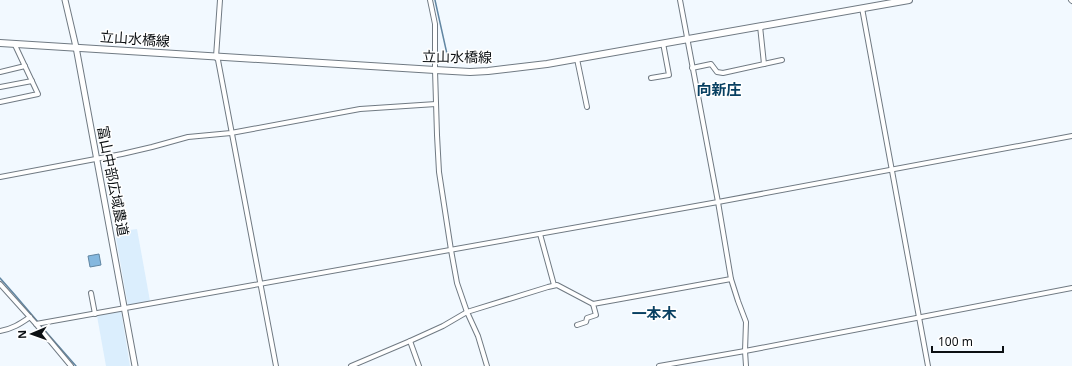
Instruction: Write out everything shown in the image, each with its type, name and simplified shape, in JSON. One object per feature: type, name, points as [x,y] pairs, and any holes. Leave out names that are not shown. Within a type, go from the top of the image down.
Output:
[{"type":"main road","name":"立山水橋線","points":[[0,43],[470,72],[512,69],[577,59],[909,0]]},
{"type":"street","name":"富山中部広域農道","points":[[65,0],[76,47],[135,366]]},
{"type":"street","points":[[220,0],[216,57],[218,60],[276,366]]},
{"type":"street","points":[[430,0],[435,24],[435,70],[439,172],[451,250],[457,283],[467,312],[478,336],[487,366]]},
{"type":"street","points":[[680,0],[731,279],[746,322],[746,366]]},
{"type":"street","points":[[862,8],[928,366]]},
{"type":"street","points":[[760,26],[764,64]]},
{"type":"street","points":[[651,78],[669,75],[663,43]]},
{"type":"street","points":[[0,102],[38,94],[14,44]]},
{"type":"street","points":[[577,59],[587,107]]},
{"type":"street","points":[[692,68],[711,64],[717,72],[723,73],[782,60]]},
{"type":"street","points":[[0,72],[25,66]]},
{"type":"street","points":[[0,88],[32,81]]},
{"type":"street","points":[[0,177],[144,149],[188,136],[232,133],[360,109],[436,104]]},
{"type":"street","points":[[36,324],[718,202],[1072,136]]},
{"type":"street","points":[[540,234],[554,285]]},
{"type":"street","points":[[351,366],[362,364],[443,326],[467,312],[554,285],[557,285],[593,304],[731,279]]},
{"type":"street","points":[[0,284],[71,366]]},
{"type":"street","points":[[659,366],[745,351],[1072,288]]},
{"type":"street","points":[[91,293],[95,314]]},
{"type":"street","points":[[577,325],[586,322],[587,318],[596,315],[593,304]]},
{"type":"street","points":[[0,331],[8,330],[17,326],[30,317]]},
{"type":"street","points":[[410,341],[420,366]]},
{"type":"shaded area","points":[[137,229],[150,301],[128,306],[115,232]]},
{"type":"shaded area","points":[[121,311],[130,366],[106,366],[97,316]]},
{"type":"water","points":[[99,254],[101,265],[90,267],[88,256]]},
{"type":"waterway","points":[[435,0],[449,63]]},
{"type":"waterway","points":[[0,278],[38,322]]},
{"type":"waterway","points":[[40,325],[76,366]]},
{"type":"district","name":"向新庄","points":[[719,90]]},
{"type":"district","name":"一本木","points":[[654,314]]}]
